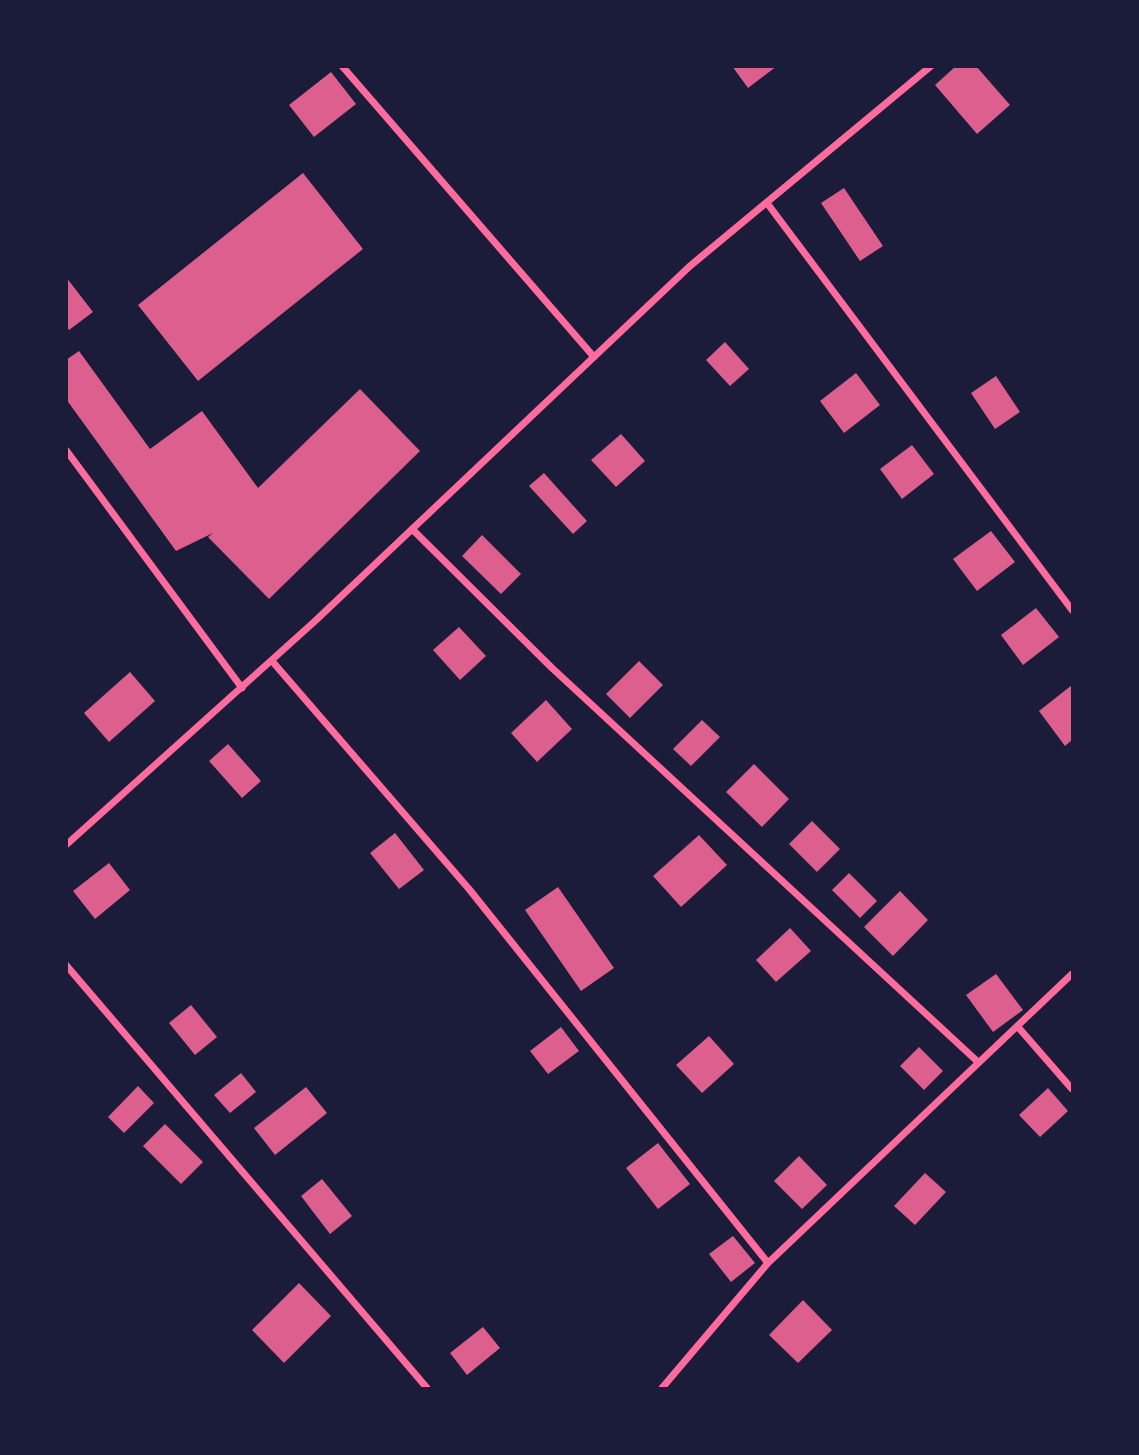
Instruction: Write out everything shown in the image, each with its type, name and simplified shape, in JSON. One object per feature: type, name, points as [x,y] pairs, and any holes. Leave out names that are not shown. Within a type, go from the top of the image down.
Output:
[{"type":"street","points":[[342,66],[594,357]]},
{"type":"street","points":[[66,845],[242,688],[690,266],[931,66]]},
{"type":"street","points":[[767,203],[1073,610]]},
{"type":"street","points":[[66,450],[242,688]]},
{"type":"street","points":[[412,529],[552,668],[978,1062]]},
{"type":"street","points":[[272,660],[469,889],[768,1263]]},
{"type":"street","points":[[66,965],[427,1388]]},
{"type":"street","points":[[662,1388],[768,1263],[1073,974]]},
{"type":"street","points":[[1018,1027],[1073,1089]]},
{"type":"building","points":[[732,66],[777,66],[748,88]]},
{"type":"building","points":[[956,66],[976,66],[1010,105],[977,134],[935,85]]},
{"type":"building","points":[[331,72],[356,104],[314,137],[289,105]]},
{"type":"building","points":[[303,173],[363,249],[198,381],[138,305]]},
{"type":"building","points":[[844,188],[883,246],[860,261],[821,203]]},
{"type":"building","points":[[66,277],[93,312],[69,330],[66,326]]},
{"type":"building","points":[[725,342],[749,369],[730,386],[706,360]]},
{"type":"building","points":[[79,351],[150,449],[202,411],[258,488],[360,389],[420,451],[269,599],[208,537],[213,533],[176,551],[66,399],[66,360]]},
{"type":"building","points":[[856,373],[880,405],[844,433],[820,401]]},
{"type":"building","points":[[996,376],[1020,412],[995,429],[971,393]]},
{"type":"building","points":[[621,434],[645,461],[616,487],[591,460]]},
{"type":"building","points":[[912,445],[934,474],[902,499],[880,469]]},
{"type":"building","points":[[544,473],[587,521],[573,534],[529,486]]},
{"type":"building","points":[[991,531],[1015,562],[977,591],[953,559]]},
{"type":"building","points":[[482,535],[521,574],[501,594],[462,556]]},
{"type":"building","points":[[1036,608],[1059,637],[1023,665],[1001,635]]},
{"type":"building","points":[[459,627],[486,656],[460,680],[433,650]]},
{"type":"building","points":[[639,661],[663,685],[630,718],[606,694]]},
{"type":"building","points":[[130,672],[155,701],[109,742],[84,713]]},
{"type":"building","points":[[1072,685],[1072,740],[1065,746],[1039,711]]},
{"type":"building","points":[[546,700],[572,729],[537,762],[511,733]]},
{"type":"building","points":[[702,720],[720,737],[691,766],[673,749]]},
{"type":"building","points":[[228,744],[261,781],[242,798],[209,761]]},
{"type":"building","points":[[754,764],[789,799],[762,827],[726,792]]},
{"type":"building","points":[[812,821],[840,849],[817,872],[789,844]]},
{"type":"building","points":[[395,833],[424,870],[399,889],[370,853]]},
{"type":"building","points":[[699,835],[727,865],[681,907],[653,876]]},
{"type":"building","points":[[109,863],[130,890],[95,919],[73,891]]},
{"type":"building","points":[[849,873],[877,901],[860,918],[832,890]]},
{"type":"building","points":[[558,887],[614,968],[581,991],[525,910]]},
{"type":"building","points":[[900,891],[928,920],[893,956],[864,927]]},
{"type":"building","points":[[790,928],[811,951],[776,982],[756,960]]},
{"type":"building","points":[[996,974],[1023,1010],[993,1032],[966,995]]},
{"type":"building","points":[[191,1005],[217,1037],[195,1055],[169,1023]]},
{"type":"building","points":[[561,1027],[579,1051],[548,1074],[530,1051]]},
{"type":"building","points":[[709,1036],[734,1064],[702,1093],[676,1065]]},
{"type":"building","points":[[919,1047],[943,1071],[924,1090],[900,1066]]},
{"type":"building","points":[[241,1073],[256,1092],[230,1113],[214,1095]]},
{"type":"building","points":[[138,1086],[154,1103],[124,1133],[108,1117]]},
{"type":"building","points":[[306,1087],[327,1113],[275,1155],[254,1128]]},
{"type":"building","points":[[1048,1088],[1068,1111],[1040,1137],[1019,1115]]},
{"type":"building","points":[[165,1124],[203,1162],[181,1184],[143,1146]]},
{"type":"building","points":[[658,1143],[690,1184],[658,1209],[626,1168]]},
{"type":"building","points":[[799,1156],[827,1185],[802,1209],[774,1181]]},
{"type":"building","points":[[925,1173],[946,1192],[915,1225],[894,1206]]},
{"type":"building","points":[[322,1179],[352,1216],[330,1234],[301,1196]]},
{"type":"building","points":[[733,1236],[755,1263],[731,1282],[709,1254]]},
{"type":"building","points":[[299,1283],[331,1316],[284,1363],[252,1330]]},
{"type":"building","points":[[803,1300],[832,1330],[798,1363],[769,1335]]},
{"type":"building","points":[[483,1327],[500,1348],[467,1375],[450,1353]]}]
